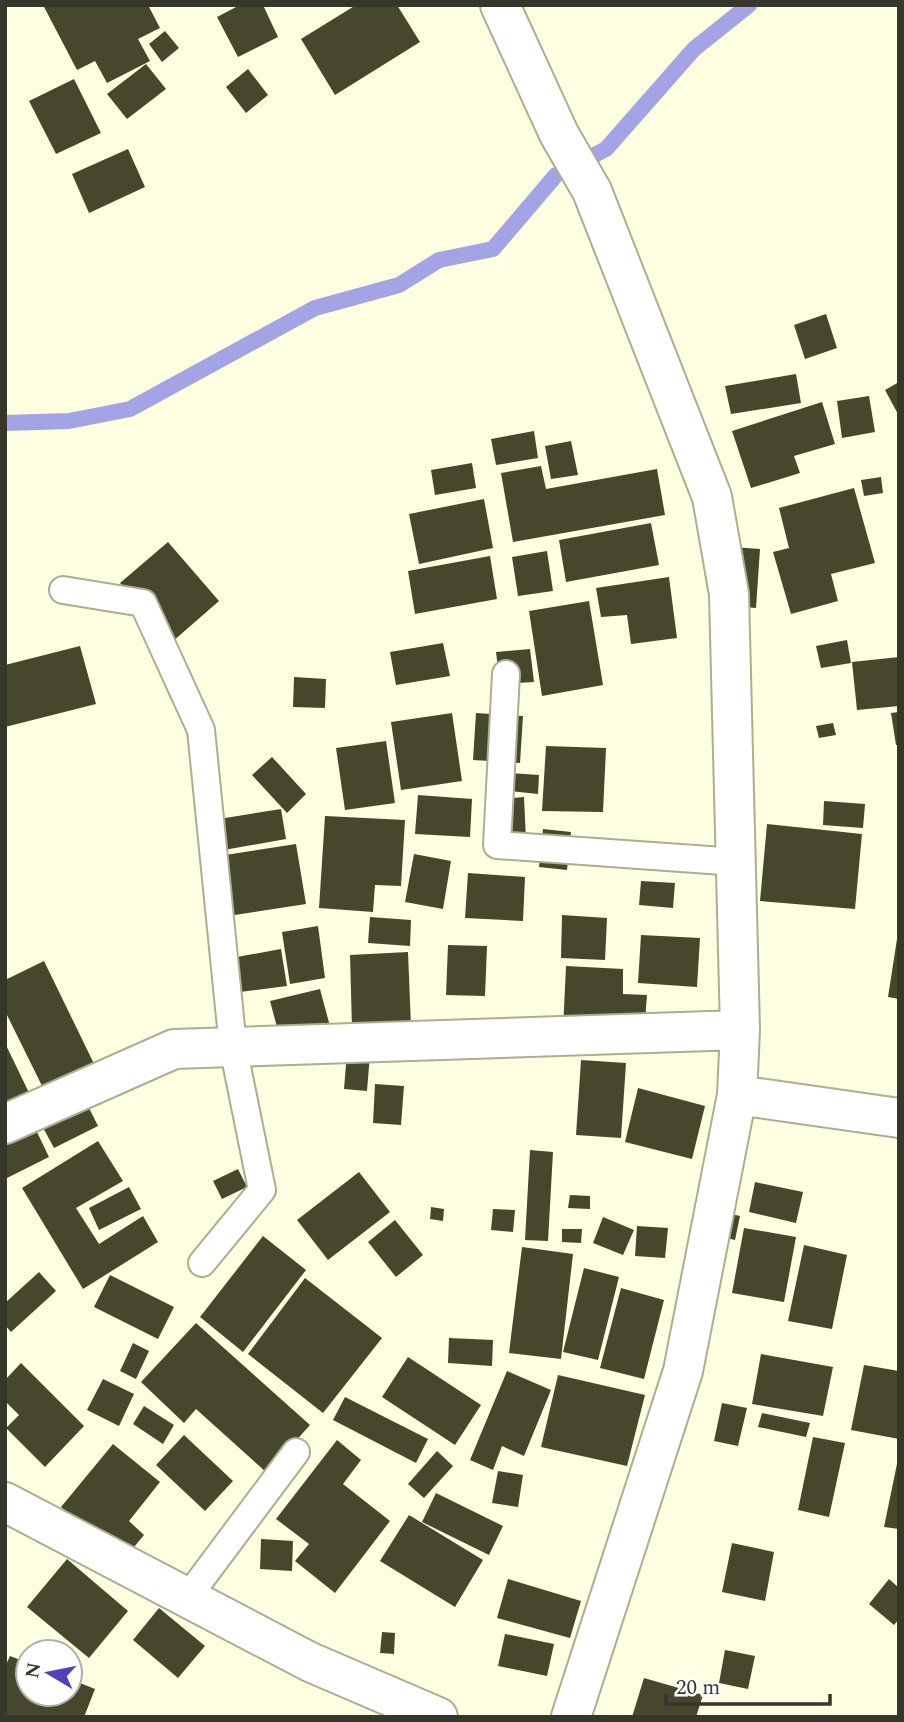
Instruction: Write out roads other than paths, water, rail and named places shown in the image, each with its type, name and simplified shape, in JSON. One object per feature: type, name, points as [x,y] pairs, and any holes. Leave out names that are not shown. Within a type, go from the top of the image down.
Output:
[{"type":"street","points":[[500,5],[559,134],[592,191],[712,496],[729,594],[740,1030],[737,1095],[683,1371],[571,1717]]},
{"type":"street","points":[[5,1124],[174,1049],[740,1030]]},
{"type":"street","points":[[737,1095],[899,1118]]},
{"type":"street","points":[[5,1502],[310,1662],[438,1717]]},
{"type":"lane","points":[[64,590],[143,603],[201,730],[233,1047],[262,1190],[202,1263]]},
{"type":"lane","points":[[506,674],[497,845],[737,862]]},
{"type":"lane","points":[[187,1598],[296,1452]]},
{"type":"waterway","points":[[5,423],[69,421],[130,409],[315,308],[399,285],[439,260],[493,249],[556,175],[606,149],[694,49],[749,5]]}]
